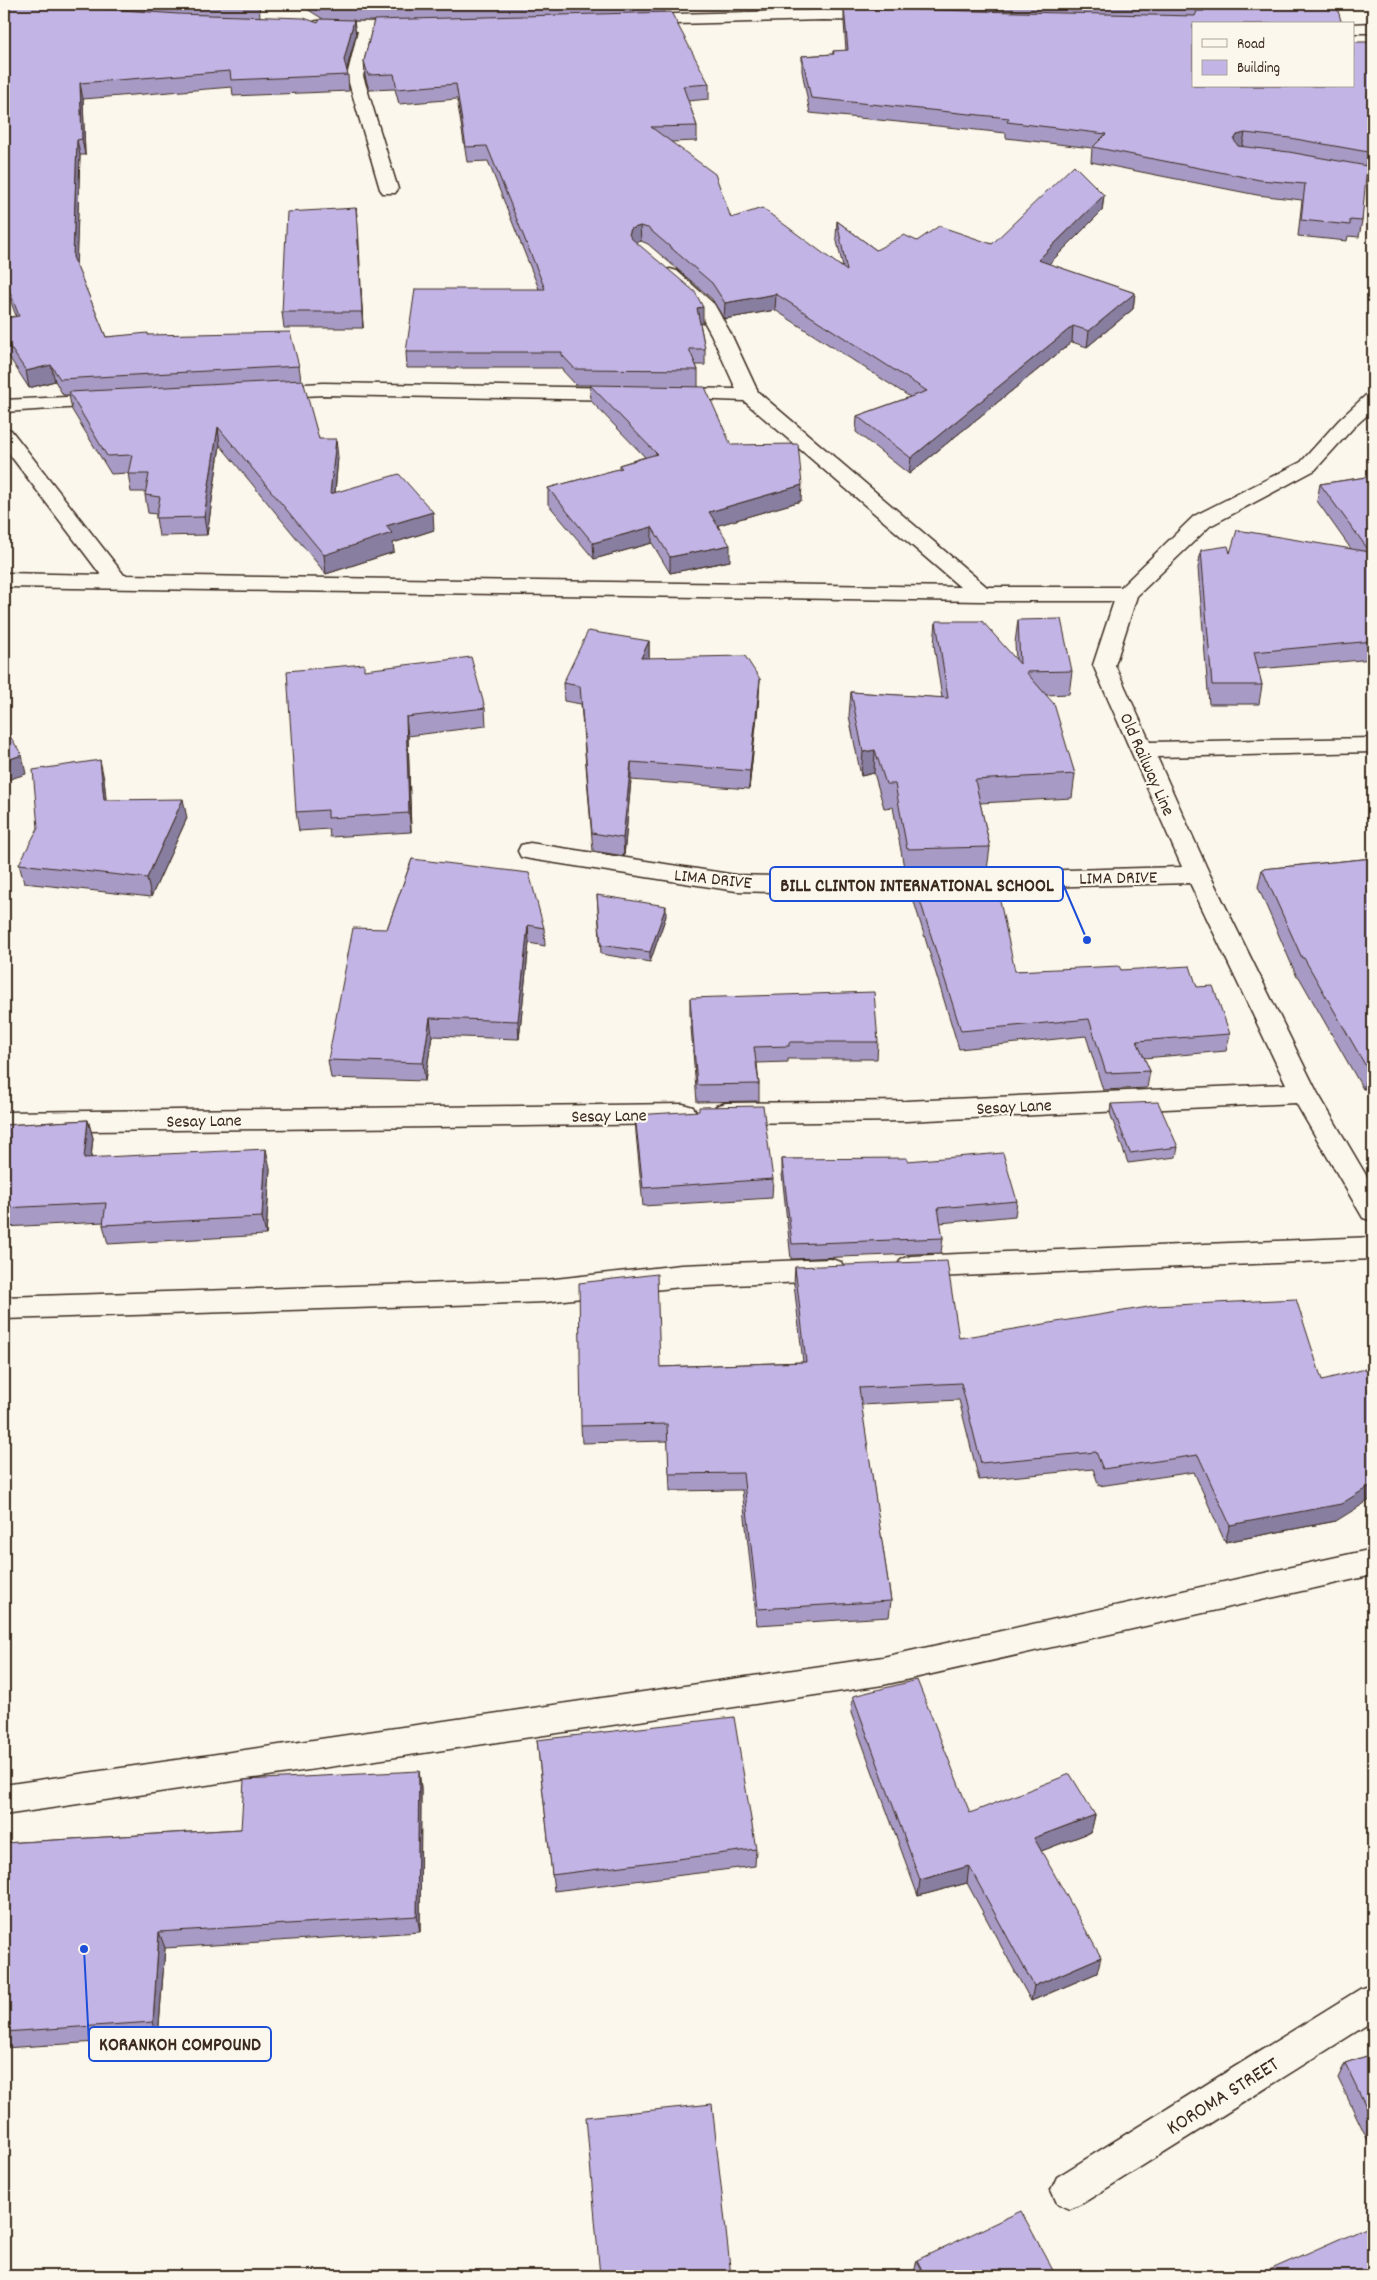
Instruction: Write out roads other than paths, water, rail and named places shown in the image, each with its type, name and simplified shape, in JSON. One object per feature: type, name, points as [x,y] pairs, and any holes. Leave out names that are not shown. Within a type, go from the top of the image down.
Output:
[{"type":"street","points":[[625,20],[819,9],[901,16]]},
{"type":"street","points":[[298,26],[367,28],[426,26]]},
{"type":"street","points":[[367,28],[355,76],[389,189]]},
{"type":"street","points":[[1354,28],[1373,28]]},
{"type":"street","points":[[1315,166],[1373,176]]},
{"type":"street","points":[[654,261],[704,304],[721,334],[749,395],[981,594]]},
{"type":"street","points":[[246,393],[323,389],[749,395]]},
{"type":"street","points":[[4,406],[130,399]]},
{"type":"street","name":"Old Railway Line","points":[[1373,399],[1346,424],[1308,466],[1202,521],[1127,594],[1104,665],[1198,875],[1304,1093],[1373,1211]]},
{"type":"street","points":[[4,434],[119,583]]},
{"type":"street","points":[[4,580],[981,594],[1127,594]]},
{"type":"street","points":[[1143,750],[1373,745]]},
{"type":"street","name":"LIMA DRIVE","points":[[530,852],[736,883],[807,885],[1198,875]]},
{"type":"street","name":"Sesay Lane","points":[[4,1122],[906,1111],[1304,1093]]},
{"type":"street","points":[[884,1268],[1373,1248]]},
{"type":"street","points":[[4,1308],[546,1291],[681,1276],[854,1269]]},
{"type":"street","points":[[4,1800],[883,1671],[1373,1562]]},
{"type":"street","name":"KOROMA STREET","points":[[1070,2190],[1373,2001]]},
{"type":"place","name":"BILL CLINTON INTERNATIONAL SCHOOL","points":[[1087,940]]},
{"type":"place","name":"KORANKOH COMPOUND","points":[[84,1949]]}]
